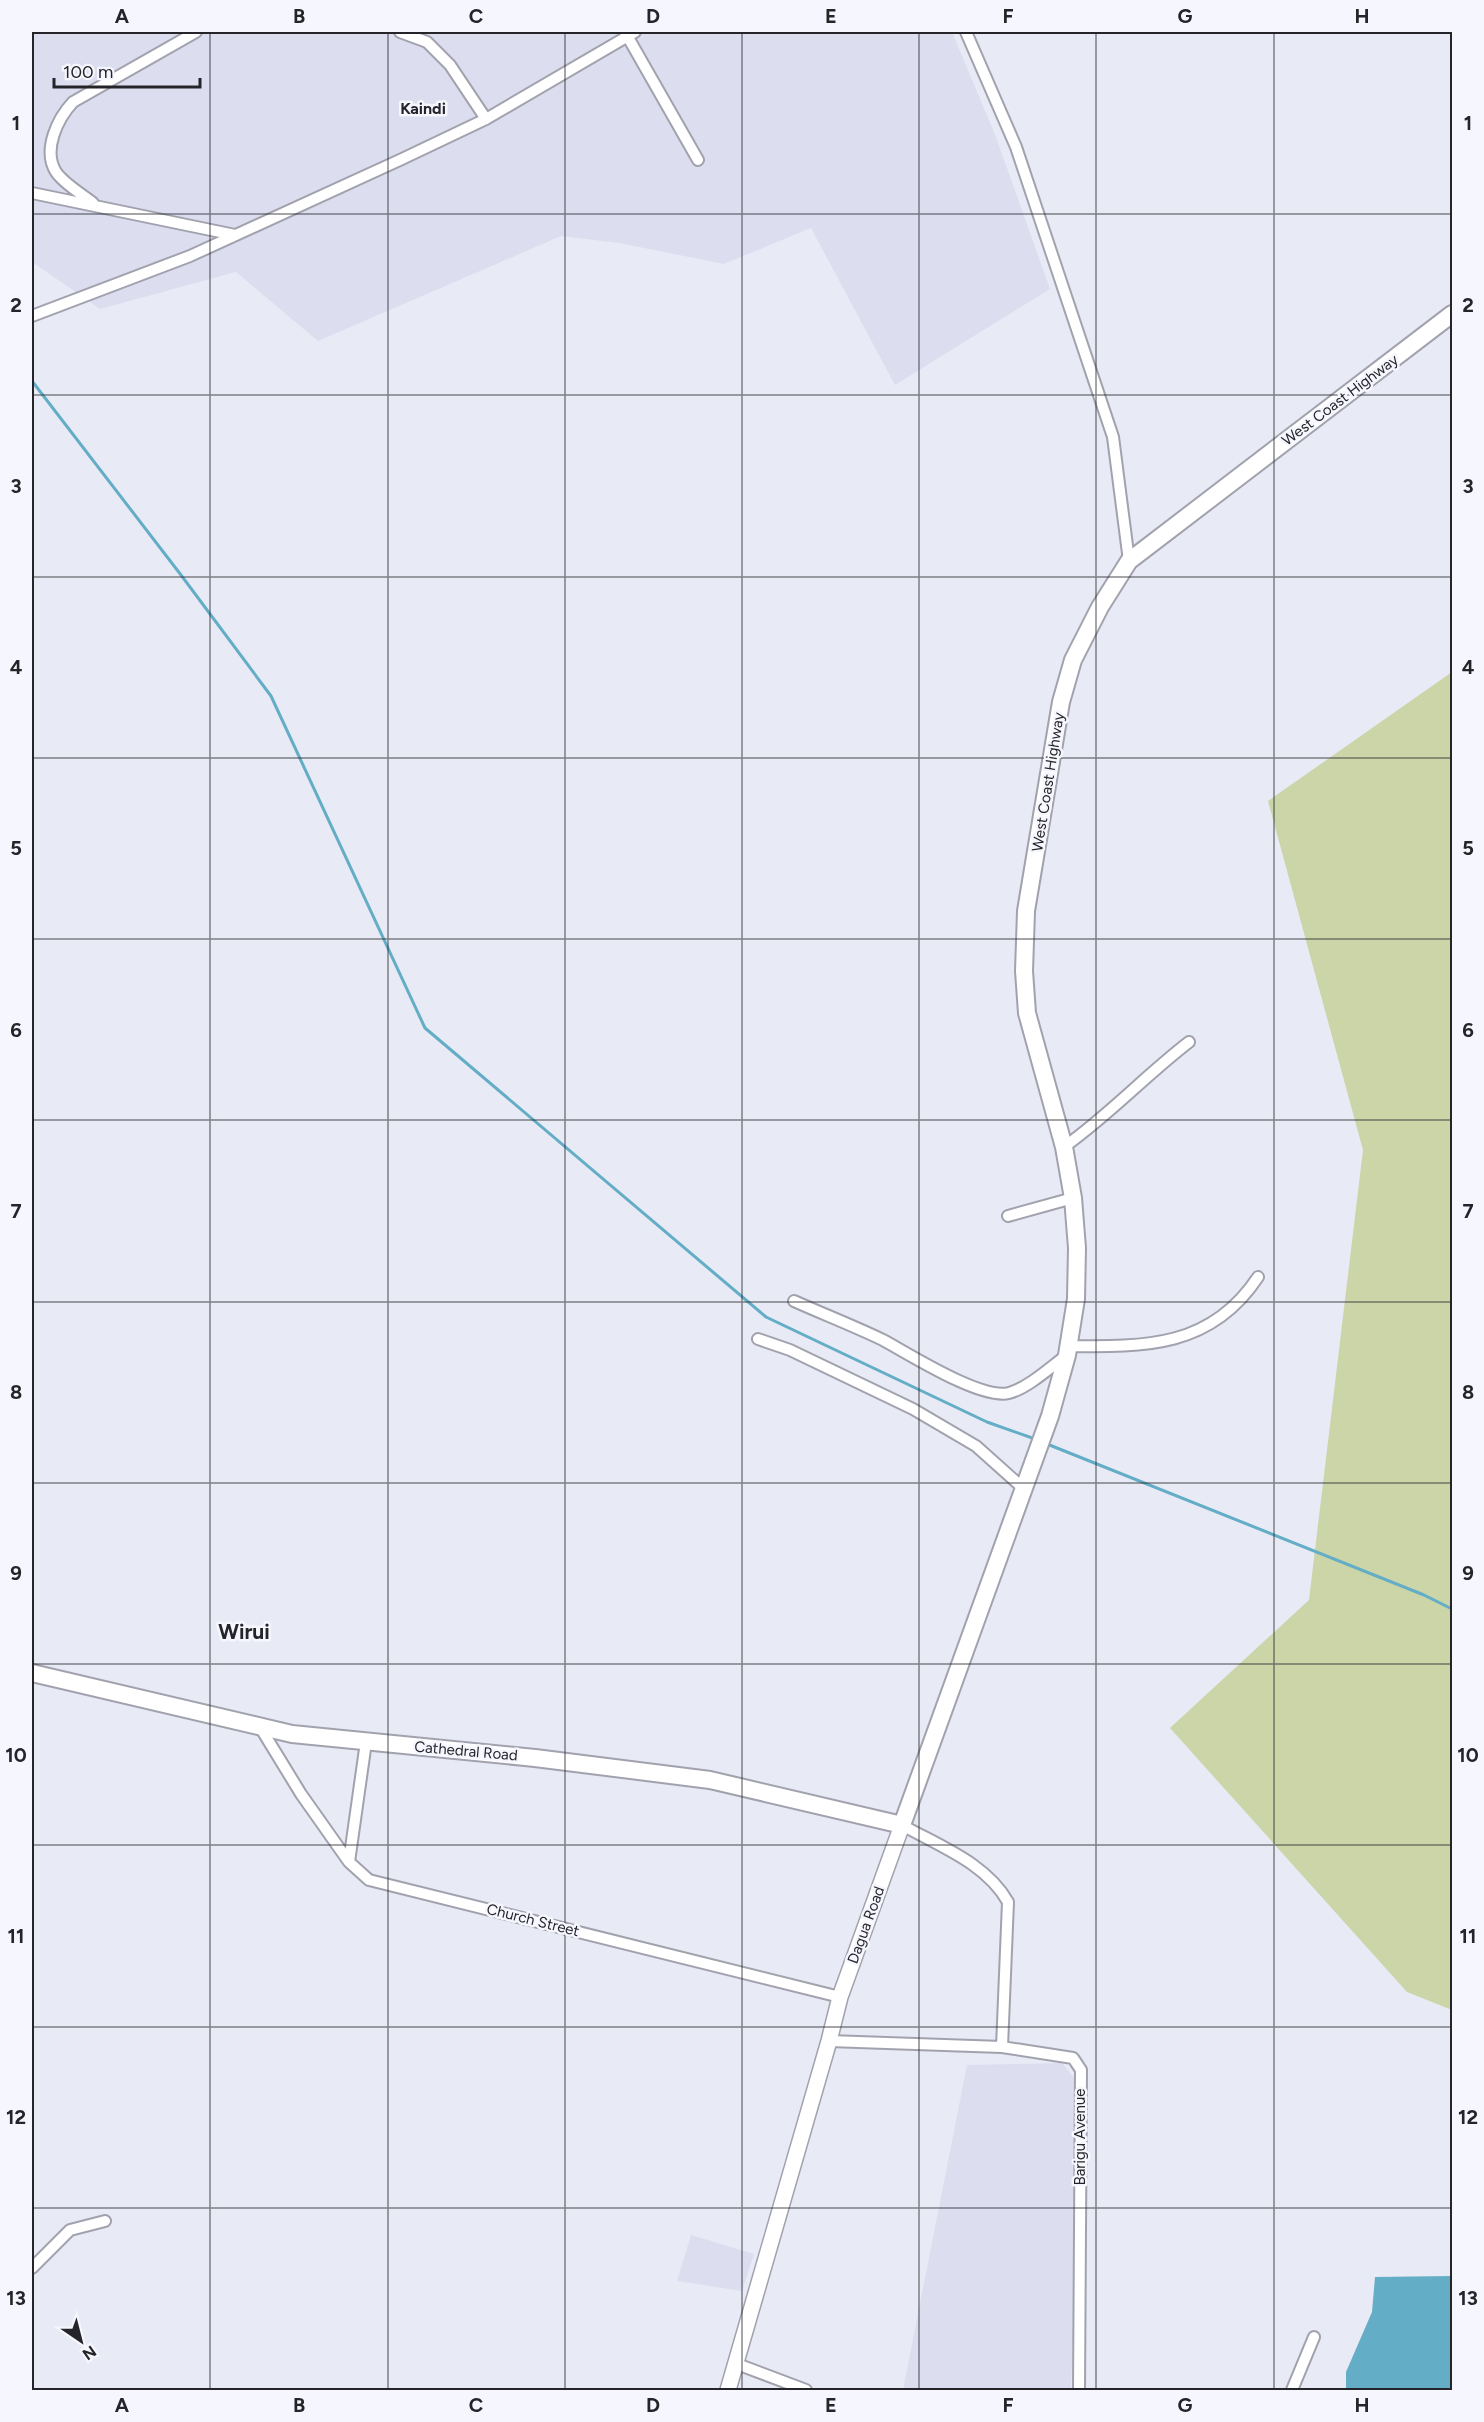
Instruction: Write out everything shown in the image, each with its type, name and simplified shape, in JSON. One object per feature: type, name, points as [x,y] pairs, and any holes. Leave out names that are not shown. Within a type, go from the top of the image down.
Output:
[{"type":"main road","name":"West Coast Highway","points":[[1031,1467],[1050,1416],[1068,1350],[1076,1299],[1077,1248],[1073,1198],[1064,1147],[1027,1013],[1024,971],[1026,911],[1061,702],[1070,671],[1100,607],[1129,561],[1452,314]]},
{"type":"main road","name":"Dagua Road","points":[[902,1825],[1031,1467]]},
{"type":"main road","name":"Cathedral Road","points":[[32,1673],[292,1734],[536,1758],[710,1780],[902,1825]]},
{"type":"street","points":[[93,203],[56,171],[51,148],[61,115],[73,102],[195,32]]},
{"type":"street","points":[[400,32],[427,42],[450,65],[486,119]]},
{"type":"street","points":[[966,32],[1016,147],[1113,437],[1129,561]]},
{"type":"street","points":[[32,315],[190,256],[486,119],[629,33],[698,160]]},
{"type":"street","points":[[32,193],[93,203],[235,235]]},
{"type":"street","points":[[1064,1147],[1095,1124],[1155,1068],[1189,1042]]},
{"type":"street","points":[[1008,1216],[1073,1198]]},
{"type":"street","points":[[794,1301],[882,1340],[945,1375],[993,1393],[1009,1393],[1039,1377],[1068,1350],[1169,1342],[1203,1329],[1246,1296],[1258,1277]]},
{"type":"street","points":[[758,1339],[790,1350],[913,1409],[976,1446],[1023,1488]]},
{"type":"street","name":"Church Street","points":[[260,1727],[301,1794],[349,1862],[369,1880],[840,1997]]},
{"type":"street","points":[[349,1862],[366,1742]]},
{"type":"street","points":[[902,1825],[981,1869],[999,1886],[1008,1902],[1002,2047]]},
{"type":"street","name":"Dagua Road","points":[[728,2391],[830,2041],[840,1997],[902,1825]]},
{"type":"street","name":"Barigu Avenue","points":[[830,2041],[1002,2047],[1073,2058],[1081,2070],[1079,2391]]},
{"type":"street","points":[[32,2268],[70,2230],[105,2221]]},
{"type":"street","points":[[1292,2391],[1314,2337]]},
{"type":"street","points":[[737,2364],[806,2391]]},
{"type":"shaded area","points":[[32,32],[952,32],[996,137],[1050,289],[895,385],[811,228],[724,264],[619,243],[561,236],[318,341],[236,272],[100,309],[32,262]]},
{"type":"shaded area","points":[[1062,2063],[1075,2079],[1076,2257],[1071,2390],[903,2390],[967,2065]]},
{"type":"shaded area","points":[[691,2235],[754,2254],[742,2291],[677,2281]]},
{"type":"green space","points":[[1452,672],[1452,2010],[1407,1992],[1170,1728],[1309,1600],[1363,1150],[1268,801]]},
{"type":"water","points":[[1452,2276],[1452,2390],[1346,2390],[1346,2372],[1372,2312],[1375,2277]]},
{"type":"waterway","points":[[32,381],[271,696],[425,1028],[766,1317],[987,1422],[1035,1439]]},
{"type":"waterway","points":[[1047,1444],[1424,1595],[1452,1609]]},
{"type":"district","name":"Kaindi","points":[[423,108]]},
{"type":"district","name":"Wirui","points":[[244,1631]]}]
